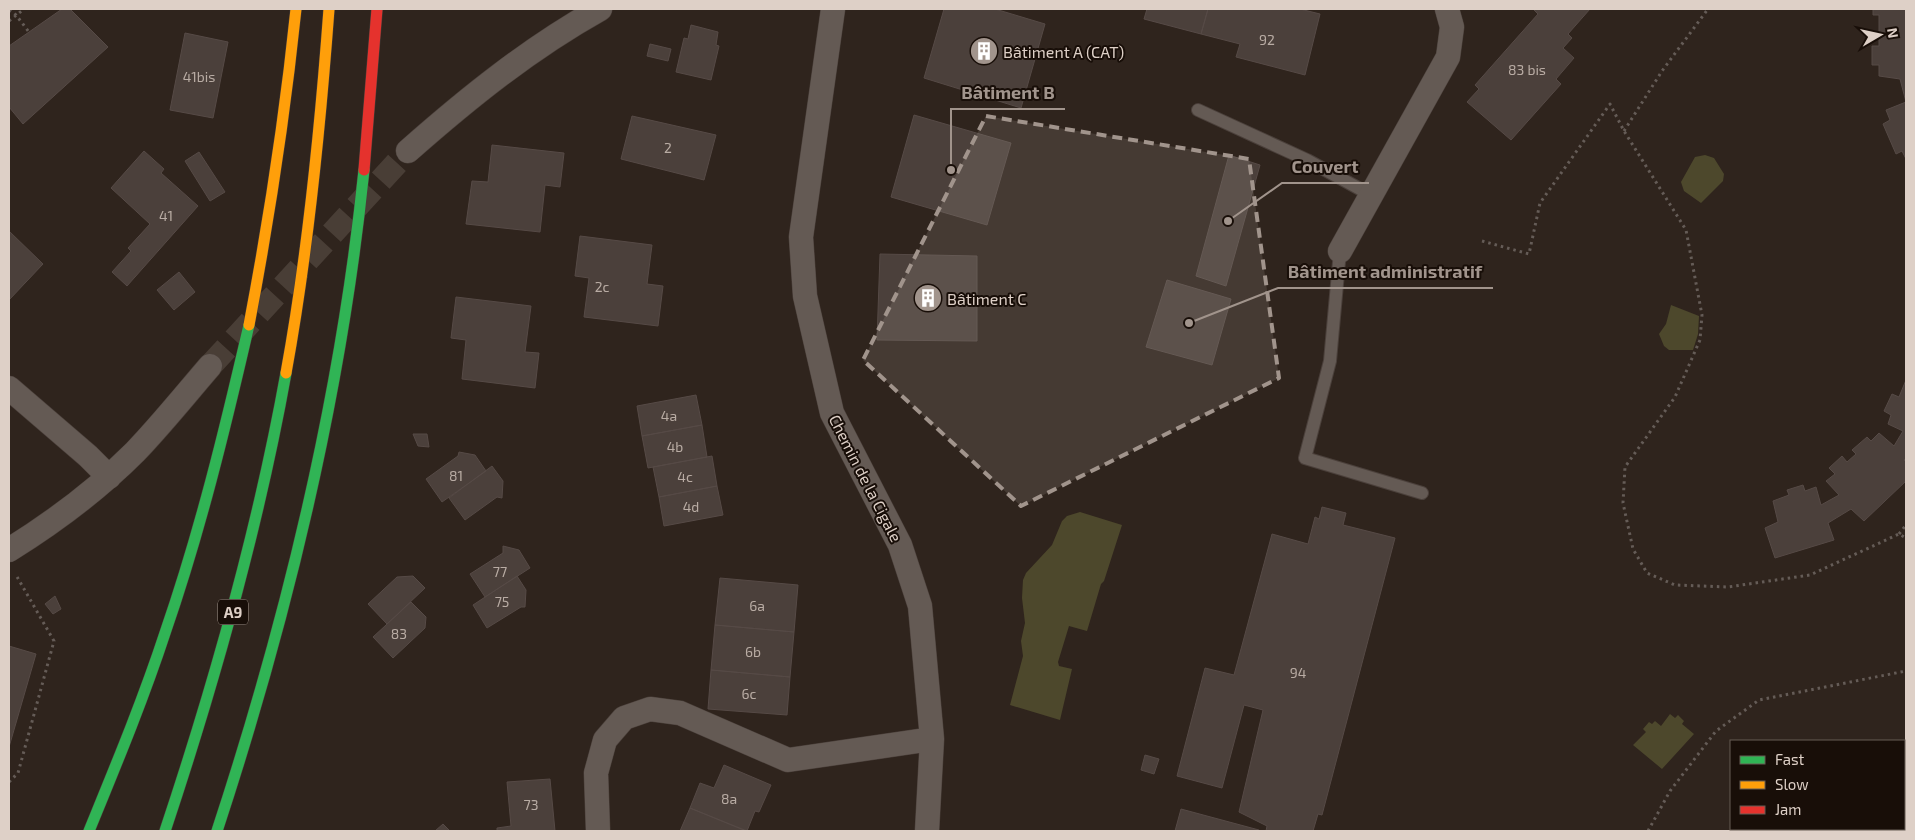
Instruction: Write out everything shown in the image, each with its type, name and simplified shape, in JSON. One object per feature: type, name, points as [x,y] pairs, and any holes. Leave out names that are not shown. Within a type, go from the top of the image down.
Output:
[{"type":"highway","points":[[90,831],[132,727],[166,632],[198,530],[238,380],[269,226],[282,137],[296,9]]},
{"type":"highway","name":"A9","points":[[164,831],[210,694],[232,615],[251,542],[282,398],[318,151],[329,9]]},
{"type":"highway","points":[[217,831],[256,710],[279,630],[316,474],[332,395],[357,235],[373,82],[377,9]]},
{"type":"street","points":[[408,151],[465,101],[557,35],[600,9]]},
{"type":"street","name":"Chemin de la Cigale","points":[[832,9],[801,237],[805,296],[832,413],[900,545],[920,606],[932,739],[927,831]]},
{"type":"street","points":[[1340,251],[1448,57],[1452,27],[1447,9]]},
{"type":"street","points":[[11,560],[47,526],[109,477],[160,425],[210,366]]},
{"type":"street","points":[[9,388],[88,456],[109,477]]},
{"type":"street","points":[[598,831],[596,773],[605,740],[624,718],[650,709],[680,713],[788,760],[932,739]]},
{"type":"lane","points":[[1198,110],[1307,160],[1371,195]]},
{"type":"lane","points":[[1340,251],[1330,361],[1305,458],[1422,493]]},
{"type":"path","points":[[9,20],[24,9]]},
{"type":"path","points":[[1624,131],[1662,71],[1708,9]]},
{"type":"path","points":[[9,10],[16,15],[29,32]]},
{"type":"path","points":[[1482,242],[1529,254],[1540,203],[1610,104],[1624,131],[1686,230],[1702,315],[1700,340],[1674,398],[1625,467],[1623,503],[1633,549],[1647,573],[1674,585],[1728,586],[1810,575],[1899,534],[1906,524]]},
{"type":"path","points":[[1899,534],[1906,538]]},
{"type":"path","points":[[9,782],[18,773],[54,641],[11,560]]},
{"type":"path","points":[[1648,831],[1670,791],[1716,731],[1759,700],[1906,671]]},
{"type":"highlighted area","points":[[986,116],[1249,159],[1279,378],[1021,506],[863,360]]},
{"type":"shaded area","points":[[1705,155],[1714,158],[1724,174],[1723,181],[1701,203],[1684,191],[1681,182],[1695,157]]},
{"type":"shaded area","points":[[1671,305],[1699,316],[1698,334],[1693,350],[1669,350],[1664,346],[1659,334],[1666,324]]},
{"type":"shaded area","points":[[1080,512],[1122,525],[1087,631],[1069,626],[1058,662],[1059,666],[1072,669],[1060,720],[1010,705],[1023,656],[1021,641],[1025,623],[1022,598],[1023,580],[1026,573],[1052,545],[1062,521],[1067,516]]},
{"type":"shaded area","points":[[1670,714],[1675,718],[1678,715],[1684,721],[1682,724],[1694,734],[1662,769],[1633,745],[1646,732],[1643,729],[1649,722],[1652,724],[1655,721],[1661,726]]},
{"type":"building","points":[[62,9],[70,9],[108,47],[23,124],[9,107],[9,46]]},
{"type":"building","name":"Bâtiment A (CAT)","points":[[944,9],[995,9],[1045,24],[1021,108],[924,78]]},
{"type":"building","points":[[1147,9],[1208,9],[1201,34],[1144,19]]},
{"type":"building","points":[[1208,9],[1300,9],[1320,14],[1305,75],[1236,57],[1240,44],[1201,34]]},
{"type":"building","points":[[1533,9],[1590,9],[1568,34],[1572,38],[1563,48],[1574,58],[1556,79],[1561,84],[1511,140],[1467,102],[1479,89],[1475,85],[1538,14]]},
{"type":"building","points":[[1873,9],[1906,9],[1906,102],[1900,79],[1879,76],[1879,65],[1872,65],[1872,46],[1879,46],[1879,15],[1873,15]]},
{"type":"building","points":[[691,25],[718,32],[716,45],[719,46],[711,80],[676,72],[684,38],[688,39]]},
{"type":"building","points":[[185,33],[228,42],[213,118],[170,110]]},
{"type":"building","points":[[650,44],[671,49],[668,61],[647,56]]},
{"type":"building","points":[[1906,102],[1906,159],[1902,151],[1896,154],[1883,124],[1890,120],[1886,110]]},
{"type":"building","points":[[914,115],[1011,143],[987,225],[891,197]]},
{"type":"building","points":[[632,116],[716,135],[704,180],[621,159]]},
{"type":"building","points":[[492,145],[564,153],[560,187],[545,185],[540,232],[466,224],[472,181],[488,182]]},
{"type":"building","points":[[144,151],[164,169],[161,173],[198,206],[127,286],[112,272],[131,251],[128,248],[150,224],[111,188]]},
{"type":"building","points":[[199,152],[225,192],[210,201],[185,161]]},
{"type":"building","points":[[1229,155],[1260,165],[1226,286],[1196,276]]},
{"type":"building","points":[[9,231],[43,264],[9,300]]},
{"type":"building","points":[[580,236],[652,245],[647,284],[663,286],[658,326],[584,317],[589,278],[575,276]]},
{"type":"building","name":"Bâtiment C","points":[[880,254],[977,256],[977,341],[877,340]]},
{"type":"building","points":[[179,272],[195,292],[174,310],[157,290]]},
{"type":"building","points":[[1167,280],[1231,299],[1212,365],[1146,347]]},
{"type":"building","points":[[456,297],[531,306],[525,352],[539,353],[535,388],[462,379],[466,340],[451,338]]},
{"type":"building","points":[[1906,380],[1906,458],[1904,460],[1906,462],[1906,481],[1864,521],[1851,509],[1828,523],[1834,540],[1775,558],[1765,528],[1778,522],[1773,501],[1789,495],[1787,490],[1803,485],[1805,491],[1816,487],[1821,505],[1839,495],[1826,481],[1835,474],[1829,468],[1842,456],[1847,462],[1856,454],[1852,450],[1867,437],[1871,441],[1879,433],[1894,446],[1903,431],[1888,424],[1891,415],[1884,411],[1892,394],[1899,397]]},
{"type":"building","points":[[696,395],[702,425],[642,436],[637,406]]},
{"type":"building","points":[[702,425],[707,457],[648,468],[642,436]]},
{"type":"building","points":[[413,434],[427,434],[429,447],[418,446]]},
{"type":"building","points":[[459,452],[475,455],[486,471],[442,502],[426,479],[458,456]]},
{"type":"building","points":[[712,456],[717,486],[659,497],[653,467]]},
{"type":"building","points":[[492,466],[503,481],[502,498],[497,497],[465,520],[449,498]]},
{"type":"building","points":[[717,486],[723,515],[664,526],[659,497]]},
{"type":"building","points":[[1322,507],[1346,513],[1343,525],[1395,538],[1322,815],[1318,814],[1313,831],[1266,831],[1267,826],[1239,812],[1263,710],[1244,705],[1222,788],[1177,776],[1205,668],[1234,675],[1272,534],[1308,544],[1315,517],[1319,519]]},
{"type":"building","points":[[503,546],[519,550],[530,568],[485,597],[470,574],[503,553]]},
{"type":"building","points":[[413,576],[425,588],[387,624],[368,604],[397,577]]},
{"type":"building","points":[[517,576],[526,590],[525,607],[521,607],[487,628],[473,605]]},
{"type":"building","points":[[720,578],[798,585],[794,632],[715,625]]},
{"type":"building","points":[[55,596],[61,609],[53,614],[45,604]]},
{"type":"building","points":[[411,602],[426,617],[425,628],[393,658],[373,637]]},
{"type":"building","points":[[715,625],[794,632],[790,677],[711,670]]},
{"type":"building","points":[[9,646],[36,654],[9,747]]},
{"type":"building","points":[[711,670],[790,677],[787,715],[708,709]]},
{"type":"building","points":[[1145,755],[1159,759],[1154,774],[1141,770]]},
{"type":"building","points":[[724,765],[771,785],[759,812],[755,811],[747,831],[690,808],[700,783],[714,788]]},
{"type":"building","points":[[550,779],[555,831],[497,831],[497,828],[511,826],[507,782]]},
{"type":"building","points":[[1906,779],[1906,831],[1886,831],[1884,830],[1905,830]]},
{"type":"building","points":[[690,808],[746,831],[680,831]]},
{"type":"building","points":[[1181,809],[1259,830],[1259,831],[1175,831]]},
{"type":"building","points":[[443,824],[450,831],[435,831]]},
{"type":"building","points":[[1884,830],[1886,831],[1845,831]]},
{"type":"tunnel","points":[[210,366],[408,151]]},
{"type":"traffic: fast","points":[[217,831],[267,668],[309,504],[341,338],[364,170]]},
{"type":"traffic: fast","points":[[89,831],[157,658],[178,595],[211,480],[249,325]]},
{"type":"traffic: fast","points":[[165,831],[201,718],[234,604],[249,547],[286,373]]},
{"type":"traffic: slow","points":[[249,325],[276,167],[296,9]]},
{"type":"traffic: slow","points":[[286,373],[301,283],[312,192],[329,9]]},
{"type":"traffic: jam","points":[[364,170],[377,9]]},
{"type":"place","name":"Bâtiment A (CAT)","points":[[984,51]]},
{"type":"place","name":"Bâtiment B","points":[[951,170]]},
{"type":"place","name":"Couvert","points":[[1228,221]]},
{"type":"place","name":"Bâtiment C","points":[[928,298]]},
{"type":"place","name":"Bâtiment administratif","points":[[1189,323]]}]
